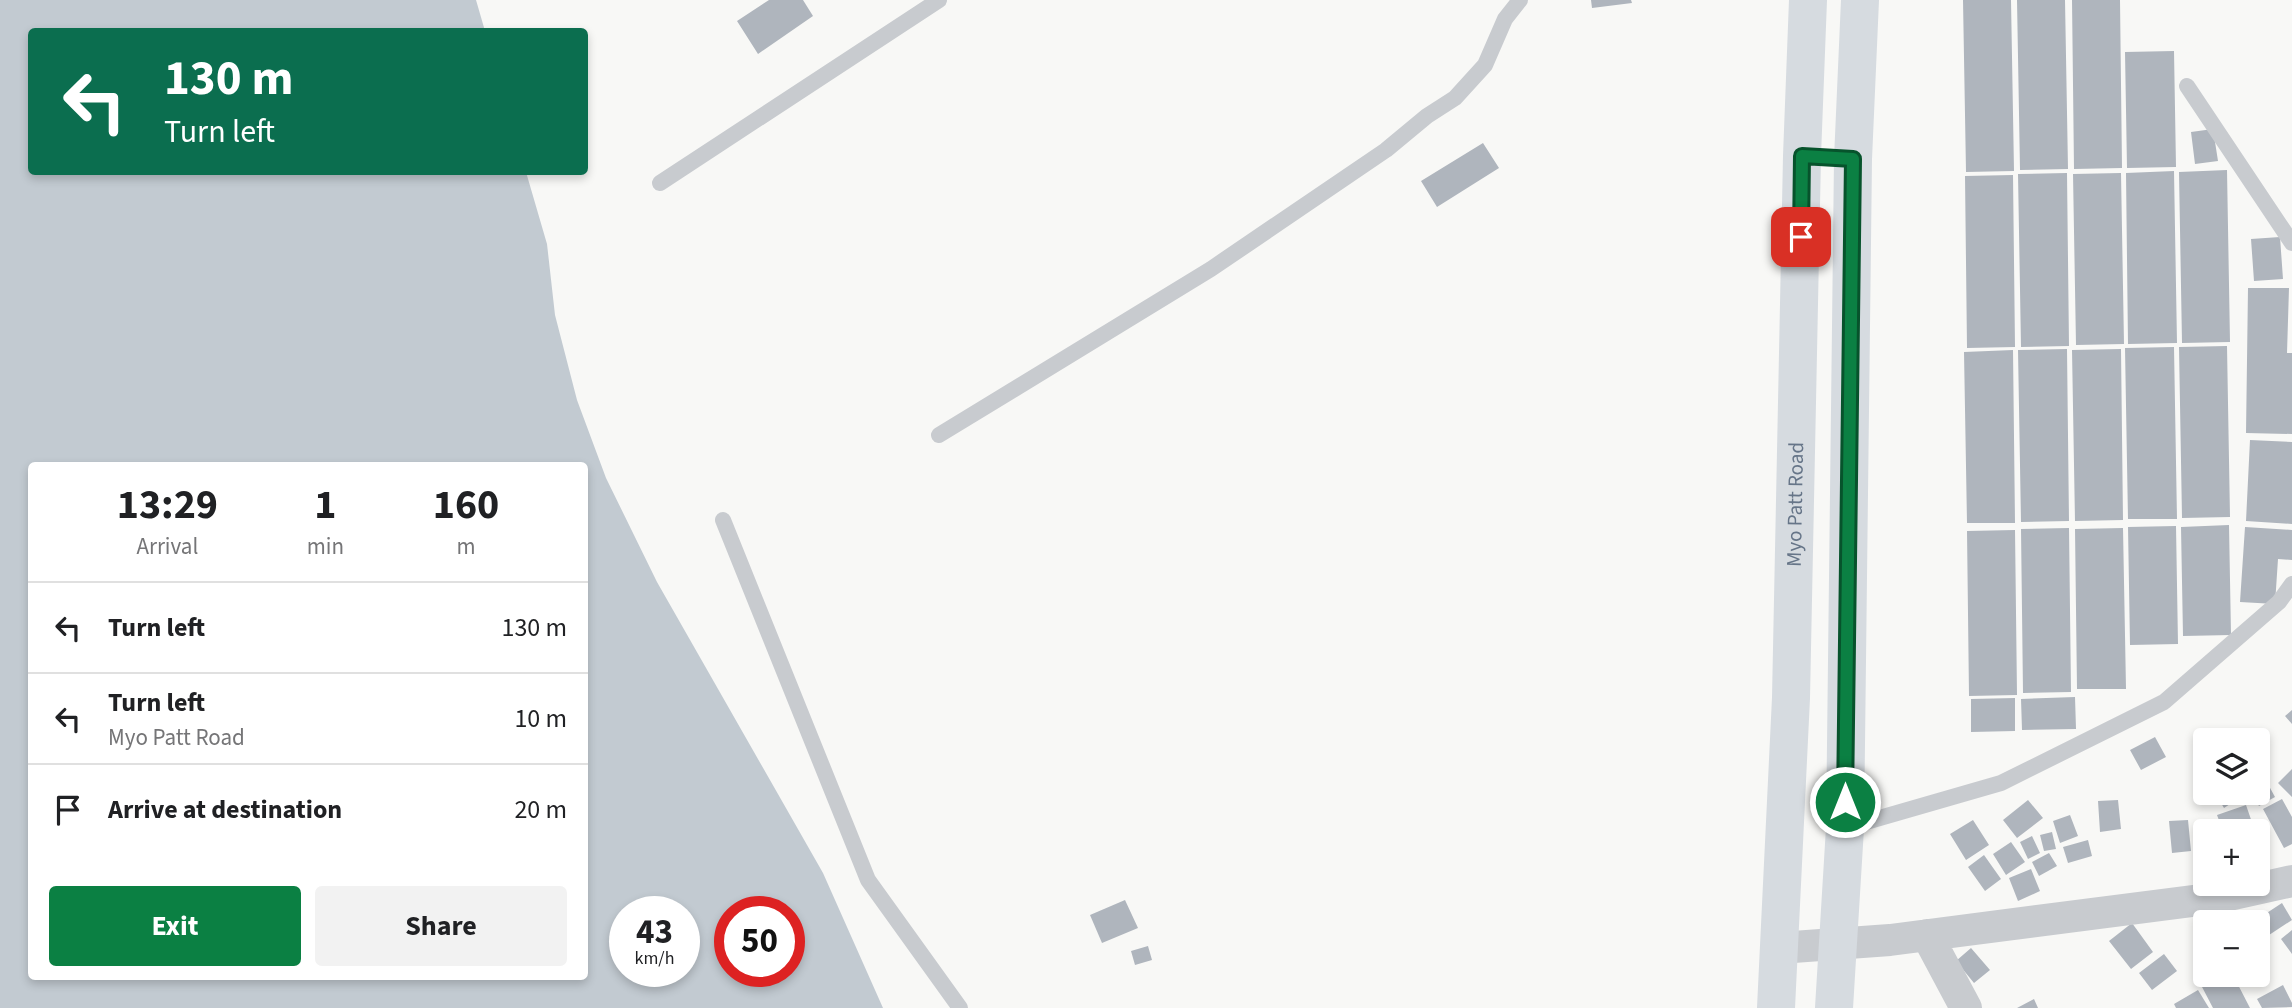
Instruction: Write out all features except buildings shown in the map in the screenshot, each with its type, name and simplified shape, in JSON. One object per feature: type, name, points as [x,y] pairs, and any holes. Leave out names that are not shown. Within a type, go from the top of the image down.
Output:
[{"type":"main road","name":"Myo Patt Road","points":[[1776,1008],[1791,698],[1802,156],[1808,0]]},
{"type":"main road","points":[[1834,1008],[1845,828],[1853,159],[1860,0]]},
{"type":"main road","points":[[1802,156],[1853,159]]},
{"type":"main road","points":[[1791,698],[1846,701]]},
{"type":"street","points":[[1779,948],[1838,945],[1927,935],[2216,898],[2292,881]]},
{"type":"street","points":[[1927,935],[1966,1008]]},
{"type":"lane","points":[[660,183],[939,0]]},
{"type":"lane","points":[[939,435],[1211,269],[1386,150],[1427,116],[1455,98],[1485,65],[1505,19],[1520,0]]},
{"type":"lane","points":[[2187,86],[2292,243]]},
{"type":"lane","points":[[723,520],[868,880],[960,1008]]},
{"type":"lane","points":[[1845,828],[2001,783],[2164,702],[2279,601],[2292,584]]},
{"type":"shaded area","points":[[0,0],[476,0],[484,28],[28,28],[28,175],[527,175],[547,244],[555,315],[577,400],[606,478],[657,582],[823,873],[883,1008],[0,1008]]},
{"type":"route","points":[[1801,237],[1802,156],[1853,159],[1845,802]]}]
